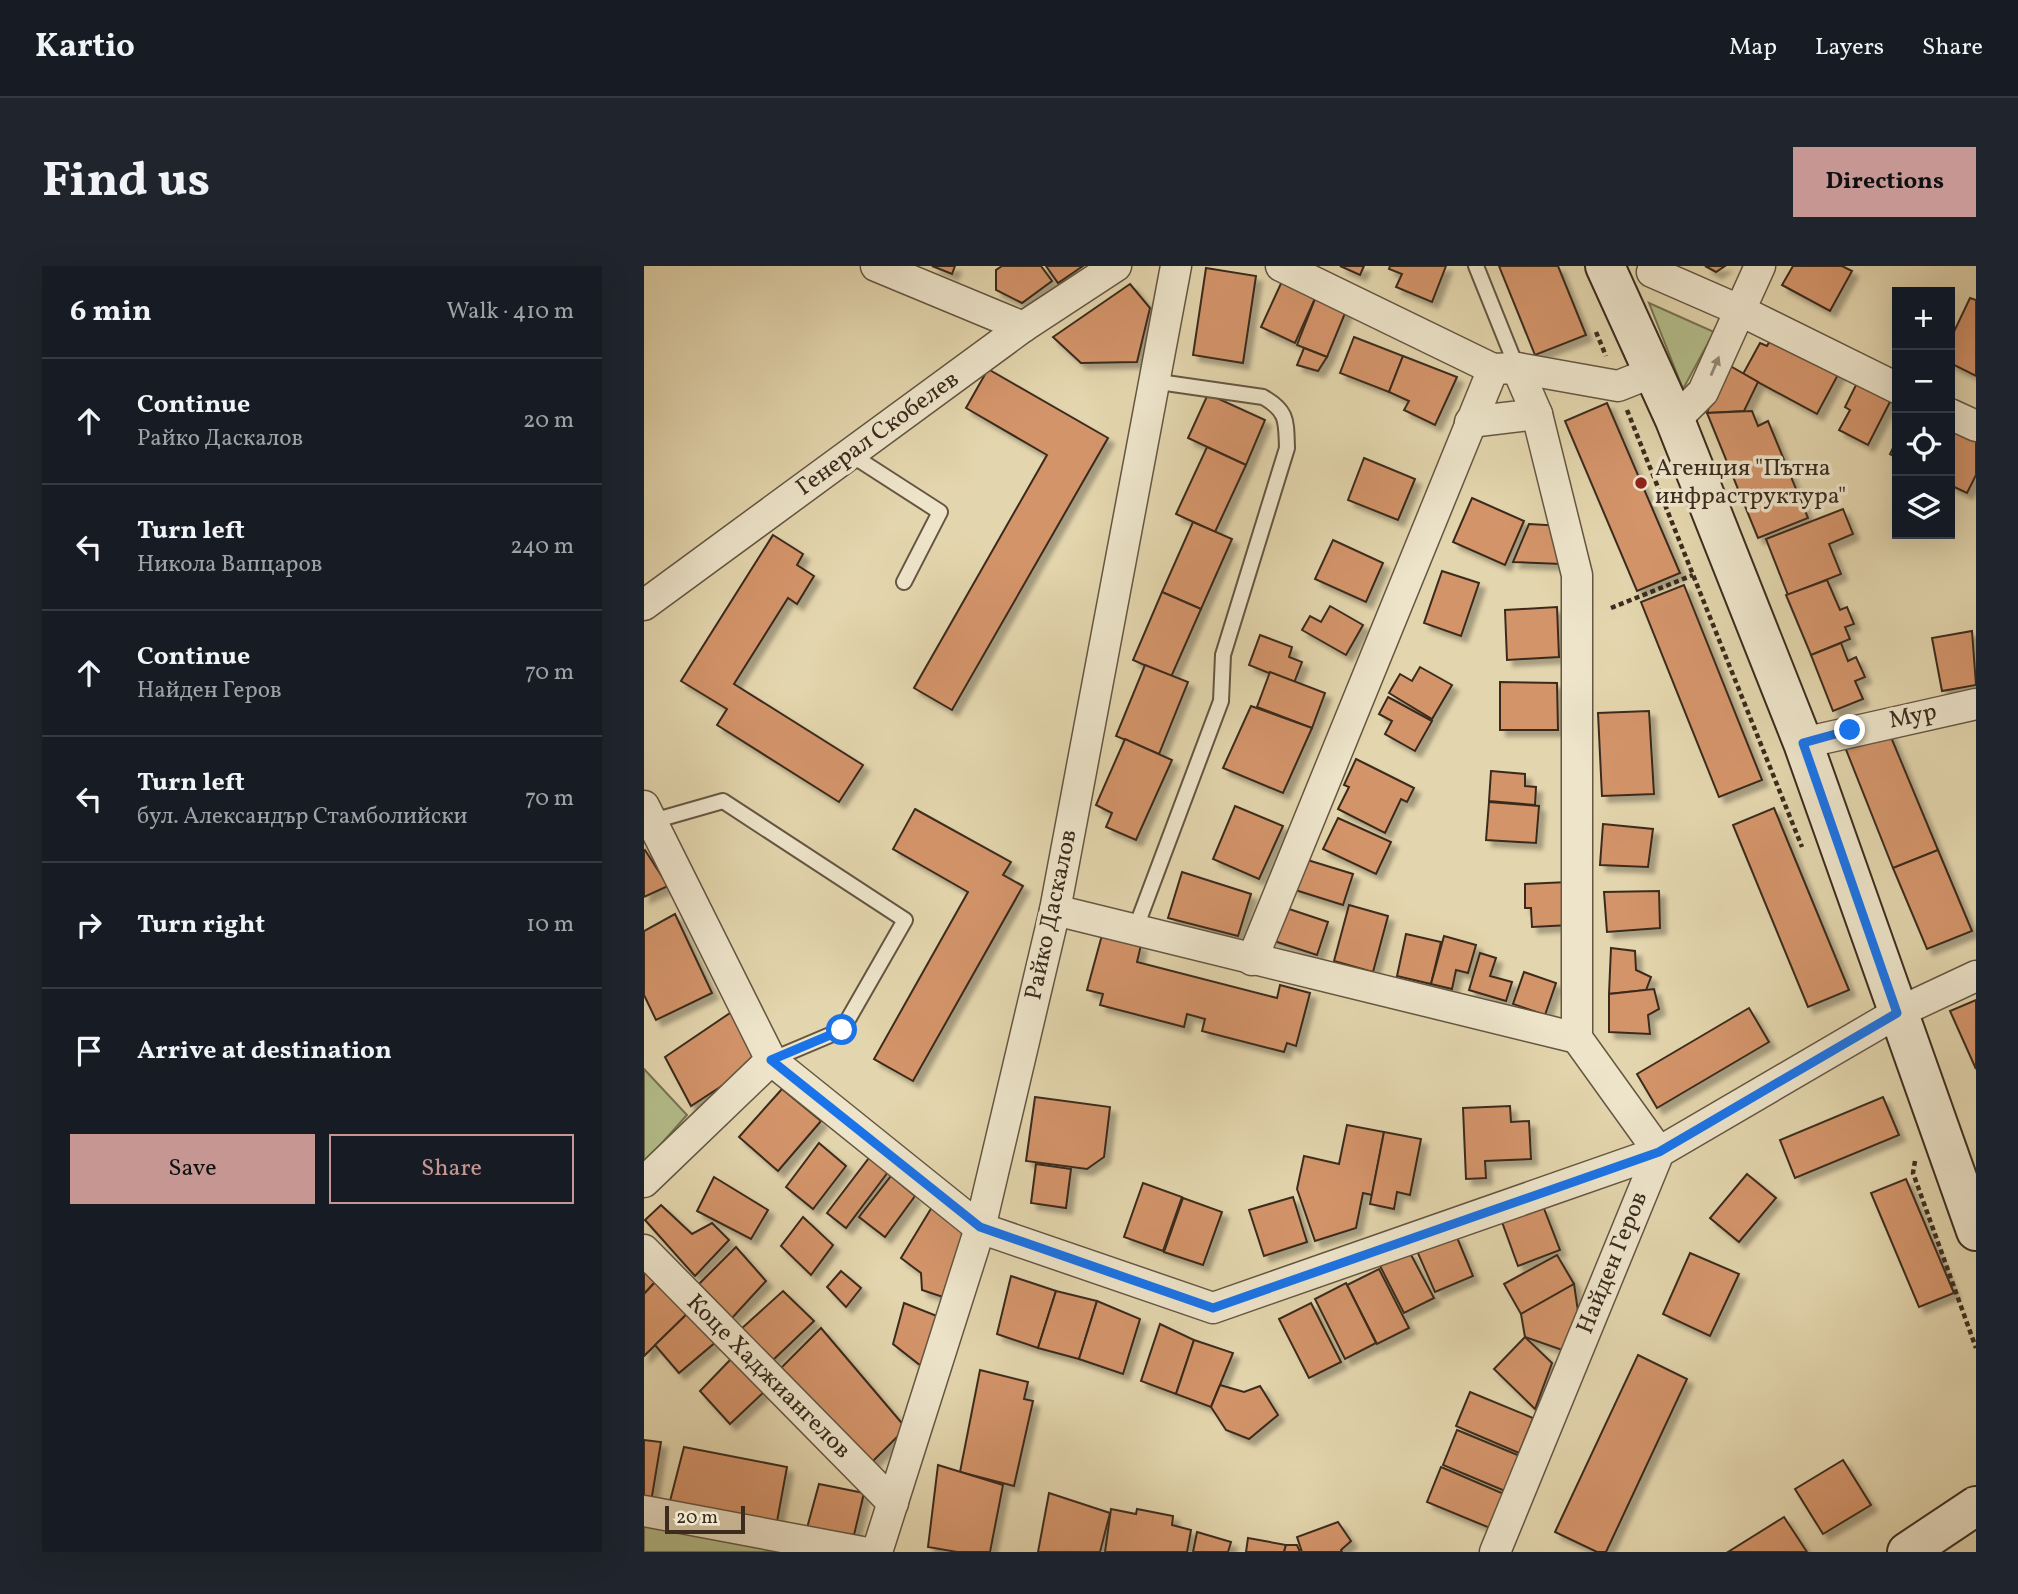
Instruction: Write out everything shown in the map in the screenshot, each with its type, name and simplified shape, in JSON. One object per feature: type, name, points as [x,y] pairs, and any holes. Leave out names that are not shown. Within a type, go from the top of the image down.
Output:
[{"type":"street","points":[[876,266],[1023,327]]},
{"type":"street","name":"Генерал Скобелев","points":[[644,605],[1023,327],[1116,266]]},
{"type":"street","name":"Райко Даскалов","points":[[877,1552],[980,1227],[1055,910],[1176,266]]},
{"type":"street","points":[[1281,266],[1505,369],[1634,380]]},
{"type":"street","points":[[1605,266],[1634,380],[1675,420],[1803,743],[1976,1231]]},
{"type":"street","points":[[1675,420],[1703,392],[1760,266]]},
{"type":"street","points":[[1652,272],[1739,310],[1892,386]]},
{"type":"street","points":[[1505,369],[1537,414],[1577,575],[1577,1038],[1659,1152]]},
{"type":"street","points":[[1252,960],[1470,422],[1505,369]]},
{"type":"street","points":[[1470,422],[1537,414]]},
{"type":"street","points":[[1955,416],[1976,426]]},
{"type":"street","name":"Мур","points":[[1803,743],[1850,730],[1976,704]]},
{"type":"street","points":[[648,813],[771,1060],[980,1227],[1213,1308],[1659,1152],[1897,1013],[1976,976]]},
{"type":"street","points":[[1055,910],[1577,1038]]},
{"type":"street","points":[[644,1182],[771,1060]]},
{"type":"street","name":"Найден Геров","points":[[1495,1552],[1659,1152]]},
{"type":"street","name":"Коце Хаджиангелов","points":[[644,1250],[893,1503]]},
{"type":"street","points":[[1907,1552],[1976,1506]]},
{"type":"street","points":[[644,1511],[862,1552]]},
{"type":"lane","points":[[1476,266],[1505,369]]},
{"type":"lane","points":[[1135,930],[1221,701],[1223,655],[1287,448],[1285,417],[1275,404],[1263,397],[1153,381]]},
{"type":"lane","points":[[850,454],[940,512],[904,582]]},
{"type":"lane","points":[[648,813],[723,801],[905,920],[842,1030],[771,1060]]},
{"type":"path","points":[[1594,326],[1634,380],[1693,575],[1807,859]]},
{"type":"path","points":[[1611,608],[1693,575]]},
{"type":"path","points":[[1918,1148],[1913,1173],[1976,1348]]},
{"type":"green space","points":[[1649,303],[1714,332],[1683,389]]},
{"type":"green space","points":[[644,1069],[687,1115],[644,1163]]},
{"type":"green space","points":[[644,1511],[862,1552],[644,1552]]},
{"type":"building","points":[[932,266],[955,266],[952,274]]},
{"type":"building","points":[[1002,266],[1041,266],[1052,281],[1022,303],[996,290],[996,270]]},
{"type":"building","points":[[1046,266],[1083,266],[1058,283]]},
{"type":"building","points":[[1340,266],[1364,266],[1360,275]]},
{"type":"building","points":[[1390,266],[1446,266],[1432,302],[1396,287],[1402,274],[1389,269]]},
{"type":"building","points":[[1499,266],[1558,266],[1586,335],[1535,355]]},
{"type":"building","points":[[1705,266],[1725,266],[1716,272]]},
{"type":"building","points":[[1793,266],[1842,266],[1852,271],[1830,311],[1782,285]]},
{"type":"building","points":[[1206,268],[1256,276],[1243,363],[1193,355]]},
{"type":"building","points":[[1283,279],[1317,294],[1295,343],[1261,327]]},
{"type":"building","points":[[1130,284],[1150,308],[1137,362],[1081,363],[1053,337]]},
{"type":"building","points":[[1317,294],[1348,306],[1327,357],[1297,345]]},
{"type":"building","points":[[1970,298],[1976,300],[1976,376],[1955,366],[1955,330]]},
{"type":"building","points":[[1773,335],[1840,371],[1817,414],[1743,374],[1760,343],[1767,346]]},
{"type":"building","points":[[1354,337],[1403,356],[1389,392],[1340,373]]},
{"type":"building","points":[[1304,348],[1327,357],[1318,371],[1297,365]]},
{"type":"building","points":[[1403,356],[1457,377],[1435,425],[1404,410],[1409,401],[1389,392]]},
{"type":"building","points":[[1725,363],[1758,382],[1744,411],[1707,413]]},
{"type":"building","points":[[988,369],[1108,438],[952,710],[914,688],[1047,455],[966,408]]},
{"type":"building","points":[[1858,381],[1892,398],[1868,445],[1839,430],[1850,410],[1845,407]]},
{"type":"building","points":[[1208,394],[1265,420],[1246,465],[1188,438]]},
{"type":"building","points":[[1607,403],[1680,573],[1637,591],[1565,421]]},
{"type":"building","points":[[1752,411],[1758,426],[1768,421],[1808,518],[1758,538],[1707,413]]},
{"type":"building","points":[[1955,427],[1976,438],[1976,475],[1967,493],[1955,487]]},
{"type":"building","points":[[1207,447],[1246,465],[1215,532],[1176,514]]},
{"type":"building","points":[[1364,458],[1415,479],[1398,520],[1348,500]]},
{"type":"building","points":[[1472,498],[1524,521],[1505,565],[1453,542]]},
{"type":"building","points":[[1843,509],[1853,534],[1829,544],[1841,574],[1788,595],[1766,539]]},
{"type":"building","points":[[1193,522],[1232,539],[1201,609],[1162,592]]},
{"type":"building","points":[[1529,524],[1562,526],[1561,564],[1513,562]]},
{"type":"building","points":[[773,535],[803,554],[797,565],[814,576],[797,604],[788,598],[734,684],[863,765],[839,802],[717,725],[727,709],[681,681]]},
{"type":"building","points":[[1333,540],[1383,563],[1366,602],[1315,579]]},
{"type":"building","points":[[1442,571],[1479,583],[1461,636],[1424,623]]},
{"type":"building","points":[[1827,580],[1840,610],[1847,607],[1854,624],[1845,627],[1850,639],[1811,655],[1786,595]]},
{"type":"building","points":[[1684,585],[1762,780],[1719,797],[1641,602]]},
{"type":"building","points":[[1162,592],[1201,609],[1171,677],[1133,660]]},
{"type":"building","points":[[1330,606],[1363,625],[1346,655],[1302,630],[1310,616],[1321,622]]},
{"type":"building","points":[[1557,607],[1559,657],[1507,660],[1505,610]]},
{"type":"building","points":[[1972,631],[1976,685],[1942,691],[1932,638]]},
{"type":"building","points":[[1260,635],[1292,647],[1289,657],[1302,662],[1294,683],[1249,665]]},
{"type":"building","points":[[1841,643],[1848,661],[1856,657],[1865,677],[1855,681],[1863,699],[1833,711],[1811,655]]},
{"type":"building","points":[[1145,665],[1188,682],[1159,754],[1116,736]]},
{"type":"building","points":[[1420,667],[1452,685],[1432,719],[1389,693],[1400,674],[1412,681]]},
{"type":"building","points":[[1270,672],[1325,693],[1312,728],[1257,707]]},
{"type":"building","points":[[1500,682],[1557,683],[1558,730],[1500,730]]},
{"type":"building","points":[[1388,697],[1432,721],[1415,751],[1385,734],[1392,721],[1379,714]]},
{"type":"building","points":[[1251,706],[1312,728],[1283,793],[1223,768]]},
{"type":"building","points":[[1649,711],[1654,794],[1602,796],[1598,713]]},
{"type":"building","points":[[1888,730],[1938,850],[1893,868],[1845,747]]},
{"type":"building","points":[[1125,739],[1172,760],[1136,840],[1106,827],[1112,813],[1096,805]]},
{"type":"building","points":[[1356,759],[1414,788],[1407,802],[1401,799],[1385,833],[1338,809],[1349,787],[1344,785]]},
{"type":"building","points":[[1491,771],[1525,774],[1525,786],[1536,787],[1535,805],[1489,801]]},
{"type":"building","points":[[1489,802],[1539,806],[1536,843],[1486,840]]},
{"type":"building","points":[[1235,806],[1283,826],[1259,879],[1213,859]]},
{"type":"building","points":[[1774,808],[1849,990],[1808,1007],[1733,825]]},
{"type":"building","points":[[915,809],[1011,862],[1003,875],[1023,886],[913,1081],[874,1059],[968,892],[893,849]]},
{"type":"building","points":[[1338,818],[1391,842],[1376,874],[1323,849]]},
{"type":"building","points":[[1603,824],[1653,829],[1648,867],[1600,865]]},
{"type":"building","points":[[1938,850],[1972,931],[1927,949],[1893,868]]},
{"type":"building","points":[[644,851],[668,886],[644,897]]},
{"type":"building","points":[[1301,858],[1353,874],[1343,905],[1292,889]]},
{"type":"building","points":[[1182,872],[1251,894],[1238,936],[1168,918]]},
{"type":"building","points":[[1568,882],[1570,925],[1532,927],[1531,908],[1525,908],[1525,884]]},
{"type":"building","points":[[1659,891],[1660,928],[1607,932],[1604,892]]},
{"type":"building","points":[[1349,905],[1388,916],[1373,972],[1334,961]]},
{"type":"building","points":[[1280,906],[1328,922],[1317,955],[1268,939]]},
{"type":"building","points":[[675,914],[712,993],[656,1020],[644,995],[644,931]]},
{"type":"building","points":[[1406,934],[1441,942],[1431,984],[1397,976]]},
{"type":"building","points":[[1102,935],[1141,945],[1137,962],[1277,998],[1280,985],[1310,993],[1296,1046],[1287,1043],[1284,1052],[1202,1031],[1205,1019],[1187,1014],[1184,1027],[1100,1005],[1103,994],[1087,990]]},
{"type":"building","points":[[1444,936],[1476,945],[1468,973],[1456,970],[1452,989],[1431,984]]},
{"type":"building","points":[[1611,948],[1635,951],[1636,970],[1651,977],[1646,990],[1609,994]]},
{"type":"building","points":[[1480,953],[1496,958],[1490,976],[1512,982],[1506,1001],[1469,990]]},
{"type":"building","points":[[1524,972],[1556,983],[1545,1015],[1513,1004]]},
{"type":"building","points":[[1654,989],[1659,1009],[1648,1015],[1650,1034],[1609,1032],[1609,994]]},
{"type":"building","points":[[1976,1000],[1976,1069],[1950,1011]]},
{"type":"building","points":[[1749,1008],[1769,1042],[1657,1108],[1637,1074]]},
{"type":"building","points":[[733,1011],[760,1061],[691,1106],[665,1057]]},
{"type":"building","points":[[782,1089],[821,1121],[778,1171],[739,1137]]},
{"type":"building","points":[[1035,1097],[1110,1107],[1104,1157],[1087,1169],[1026,1161]]},
{"type":"building","points":[[1883,1097],[1899,1135],[1795,1178],[1780,1140]]},
{"type":"building","points":[[1510,1106],[1511,1122],[1529,1121],[1531,1159],[1485,1161],[1486,1178],[1466,1179],[1463,1108]]},
{"type":"building","points":[[1347,1125],[1384,1132],[1372,1195],[1363,1193],[1356,1228],[1315,1241],[1297,1189],[1304,1156],[1339,1164]]},
{"type":"building","points":[[1384,1132],[1421,1139],[1410,1195],[1397,1192],[1394,1209],[1370,1204]]},
{"type":"building","points":[[819,1143],[846,1166],[813,1209],[786,1187]]},
{"type":"building","points":[[869,1158],[888,1172],[846,1228],[827,1213]]},
{"type":"building","points":[[1036,1164],[1071,1169],[1066,1208],[1031,1203]]},
{"type":"building","points":[[1747,1174],[1776,1198],[1739,1242],[1710,1218]]},
{"type":"building","points":[[891,1176],[915,1196],[885,1237],[859,1217]]},
{"type":"building","points":[[714,1177],[768,1210],[751,1239],[697,1211]]},
{"type":"building","points":[[1906,1179],[1954,1293],[1919,1307],[1871,1193]]},
{"type":"building","points":[[1143,1183],[1182,1197],[1163,1251],[1124,1237]]},
{"type":"building","points":[[1293,1197],[1307,1242],[1264,1256],[1249,1210]]},
{"type":"building","points":[[1183,1198],[1222,1212],[1203,1265],[1164,1252]]},
{"type":"building","points":[[661,1205],[692,1234],[712,1223],[729,1240],[695,1276],[645,1220]]},
{"type":"building","points":[[1543,1206],[1560,1250],[1518,1266],[1502,1222]]},
{"type":"building","points":[[932,1207],[967,1235],[946,1298],[922,1290],[921,1273],[901,1258]]},
{"type":"building","points":[[803,1217],[833,1245],[811,1275],[781,1246]]},
{"type":"building","points":[[1456,1235],[1473,1276],[1435,1292],[1417,1251]]},
{"type":"building","points":[[736,1247],[766,1281],[732,1318],[699,1284]]},
{"type":"building","points":[[1409,1251],[1434,1298],[1404,1313],[1380,1266]]},
{"type":"building","points":[[1690,1253],[1739,1274],[1710,1336],[1663,1314]]},
{"type":"building","points":[[1557,1255],[1574,1284],[1521,1314],[1504,1284]]},
{"type":"building","points":[[644,1266],[656,1281],[644,1294]]},
{"type":"building","points":[[1379,1269],[1409,1328],[1377,1344],[1347,1285]]},
{"type":"building","points":[[841,1271],[861,1288],[846,1307],[827,1287]]},
{"type":"building","points":[[1011,1276],[1056,1291],[1038,1348],[997,1334]]},
{"type":"building","points":[[656,1281],[692,1309],[644,1356],[644,1294]]},
{"type":"building","points":[[1346,1283],[1376,1343],[1345,1359],[1315,1299]]},
{"type":"building","points":[[1574,1284],[1579,1318],[1568,1352],[1525,1337],[1521,1314]]},
{"type":"building","points":[[783,1291],[814,1321],[773,1360],[741,1329]]},
{"type":"building","points":[[1056,1291],[1097,1301],[1079,1359],[1038,1348]]},
{"type":"building","points":[[1097,1301],[1140,1319],[1123,1374],[1079,1359]]},
{"type":"building","points":[[904,1303],[942,1318],[925,1369],[893,1344]]},
{"type":"building","points":[[1311,1303],[1341,1362],[1309,1378],[1279,1319]]},
{"type":"building","points":[[692,1309],[717,1341],[679,1373],[655,1345]]},
{"type":"building","points":[[1160,1324],[1194,1340],[1176,1394],[1141,1381]]},
{"type":"building","points":[[821,1328],[906,1428],[870,1464],[779,1370]]},
{"type":"building","points":[[1525,1337],[1552,1363],[1535,1409],[1494,1369]]},
{"type":"building","points":[[1194,1340],[1233,1353],[1211,1407],[1176,1394]]},
{"type":"building","points":[[1638,1355],[1687,1379],[1606,1552],[1597,1552],[1555,1532]]},
{"type":"building","points":[[731,1359],[765,1391],[730,1424],[700,1391]]},
{"type":"building","points":[[980,1370],[1028,1382],[1024,1399],[1033,1401],[1014,1486],[960,1472]]},
{"type":"building","points":[[1220,1385],[1244,1392],[1260,1386],[1278,1415],[1249,1439],[1226,1430],[1211,1407]]},
{"type":"building","points":[[1470,1392],[1533,1418],[1519,1453],[1456,1426]]},
{"type":"building","points":[[1457,1430],[1520,1456],[1505,1491],[1443,1465]]},
{"type":"building","points":[[644,1440],[661,1442],[651,1502],[644,1501]]},
{"type":"building","points":[[684,1447],[787,1467],[776,1527],[669,1505]]},
{"type":"building","points":[[1843,1460],[1871,1505],[1823,1534],[1795,1489]]},
{"type":"building","points":[[938,1465],[1003,1485],[990,1552],[957,1552],[928,1547]]},
{"type":"building","points":[[1441,1467],[1504,1494],[1490,1528],[1427,1502]]},
{"type":"building","points":[[819,1484],[864,1493],[854,1535],[807,1528]]},
{"type":"building","points":[[1049,1493],[1110,1513],[1100,1552],[1038,1552]]},
{"type":"building","points":[[1111,1509],[1136,1514],[1137,1509],[1173,1516],[1172,1525],[1191,1530],[1187,1552],[1105,1552]]},
{"type":"building","points":[[1784,1517],[1807,1552],[1728,1552]]},
{"type":"building","points":[[1338,1522],[1351,1541],[1342,1552],[1302,1552],[1297,1537]]},
{"type":"building","points":[[1197,1532],[1231,1542],[1228,1552],[1193,1552]]},
{"type":"building","points":[[1248,1538],[1286,1545],[1284,1552],[1246,1552]]},
{"type":"building","points":[[1286,1545],[1297,1545],[1300,1552],[1284,1552]]},
{"type":"place","name":"Агенция \"Пътна инфраструктура\"","points":[[1641,483]]},
{"type":"route","points":[[842,1030],[771,1060],[980,1227],[1213,1308],[1659,1152],[1897,1013],[1803,743],[1850,730]]}]
